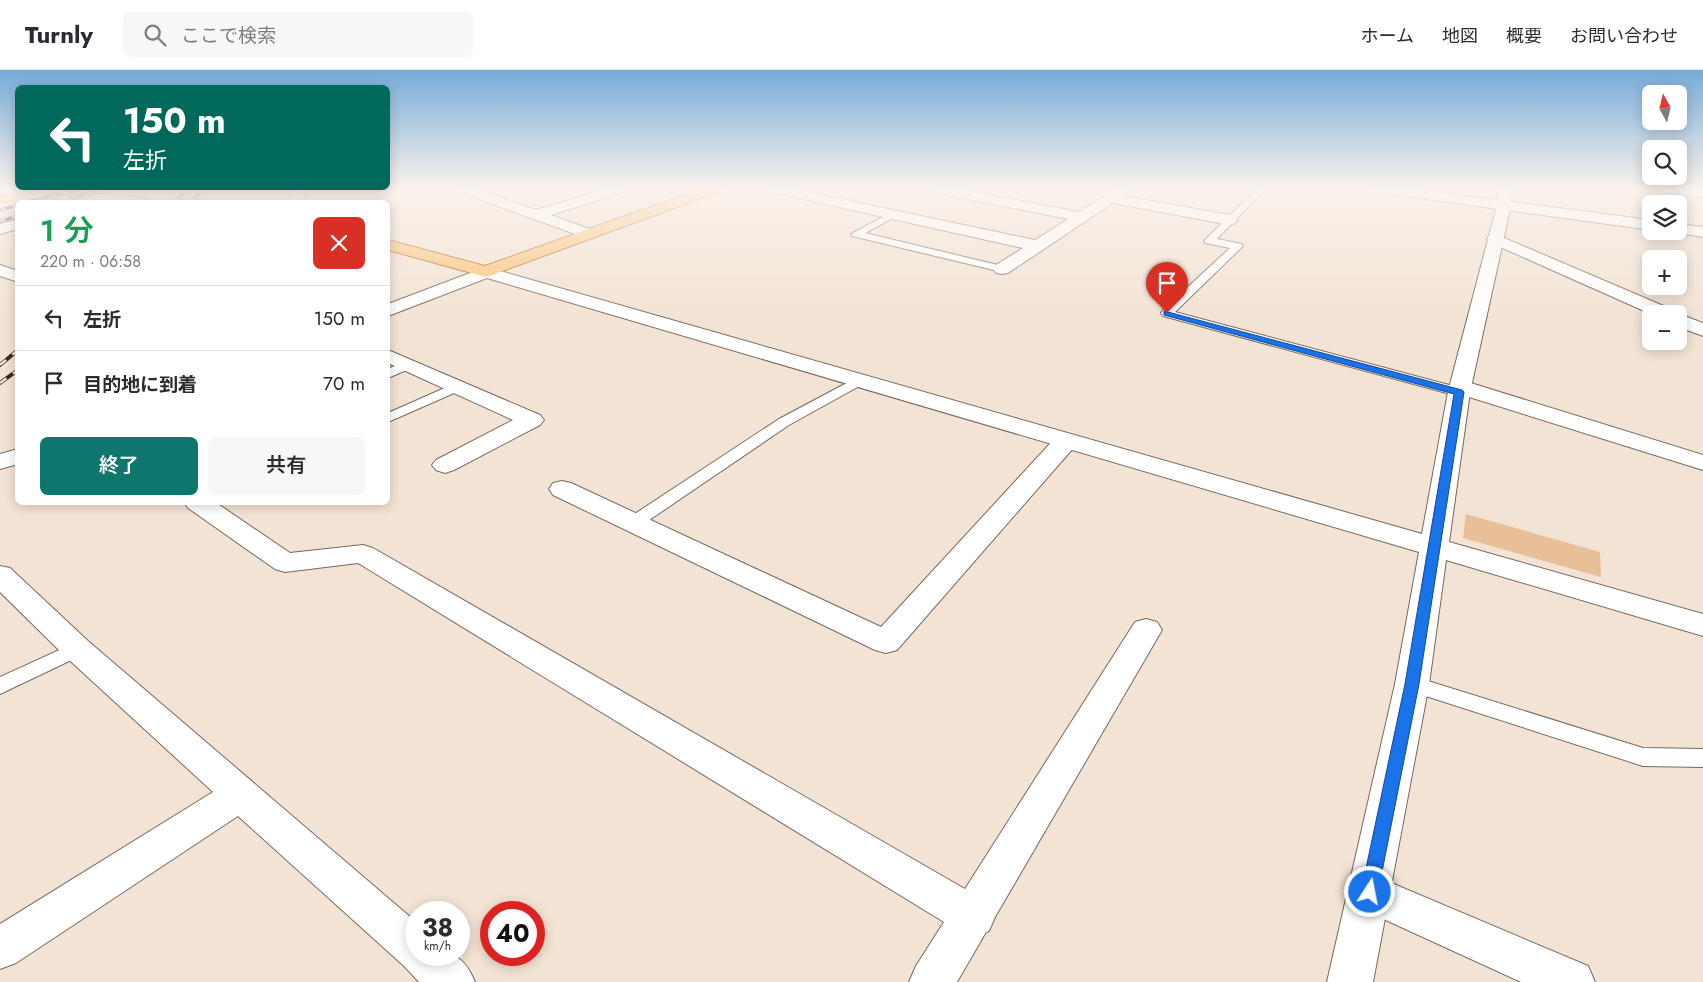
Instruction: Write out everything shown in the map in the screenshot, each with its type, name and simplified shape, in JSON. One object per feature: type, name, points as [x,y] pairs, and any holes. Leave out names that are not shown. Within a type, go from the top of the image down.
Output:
[{"type":"main road","points":[[390,246],[486,272],[596,232]]},
{"type":"street","points":[[583,232],[589,234]]},
{"type":"street","points":[[973,232],[1038,246]]},
{"type":"street","points":[[1002,270],[1060,232]]},
{"type":"street","points":[[1350,982],[1412,684],[1460,390],[1497,232]]},
{"type":"street","points":[[1495,239],[1645,305]]},
{"type":"street","points":[[0,270],[15,276]]},
{"type":"street","points":[[390,309],[486,272],[1703,625]]},
{"type":"street","points":[[1687,323],[1703,330]]},
{"type":"street","points":[[394,365],[456,387],[532,420],[445,465]]},
{"type":"street","points":[[1460,390],[1703,463]]},
{"type":"street","points":[[562,489],[886,642],[1066,441]]},
{"type":"street","points":[[0,462],[15,457]]},
{"type":"street","points":[[201,505],[285,564],[364,554],[974,917]]},
{"type":"street","points":[[0,575],[77,649],[405,940]]},
{"type":"street","points":[[932,982],[974,917],[1146,630]]},
{"type":"street","points":[[0,948],[240,795]]},
{"type":"street","points":[[1370,892],[1572,982]]},
{"type":"street","points":[[434,966],[452,982]]},
{"type":"lane","points":[[861,232],[856,234],[1002,270]]},
{"type":"lane","points":[[1218,232],[1209,241],[1238,246],[1167,313],[1460,390]]},
{"type":"lane","points":[[633,523],[784,422],[858,381]]},
{"type":"lane","points":[[390,417],[456,387]]},
{"type":"lane","points":[[0,686],[77,649]]},
{"type":"lane","points":[[1412,684],[1643,757],[1703,758]]},
{"type":"shaded area","points":[[1466,514],[1600,552],[1601,577],[1463,538]]},
{"type":"railway","points":[[0,365],[15,352]]},
{"type":"railway","points":[[0,383],[15,372]]},
{"type":"route","points":[[1167,313],[1459,392],[1412,684],[1370,892]]}]
